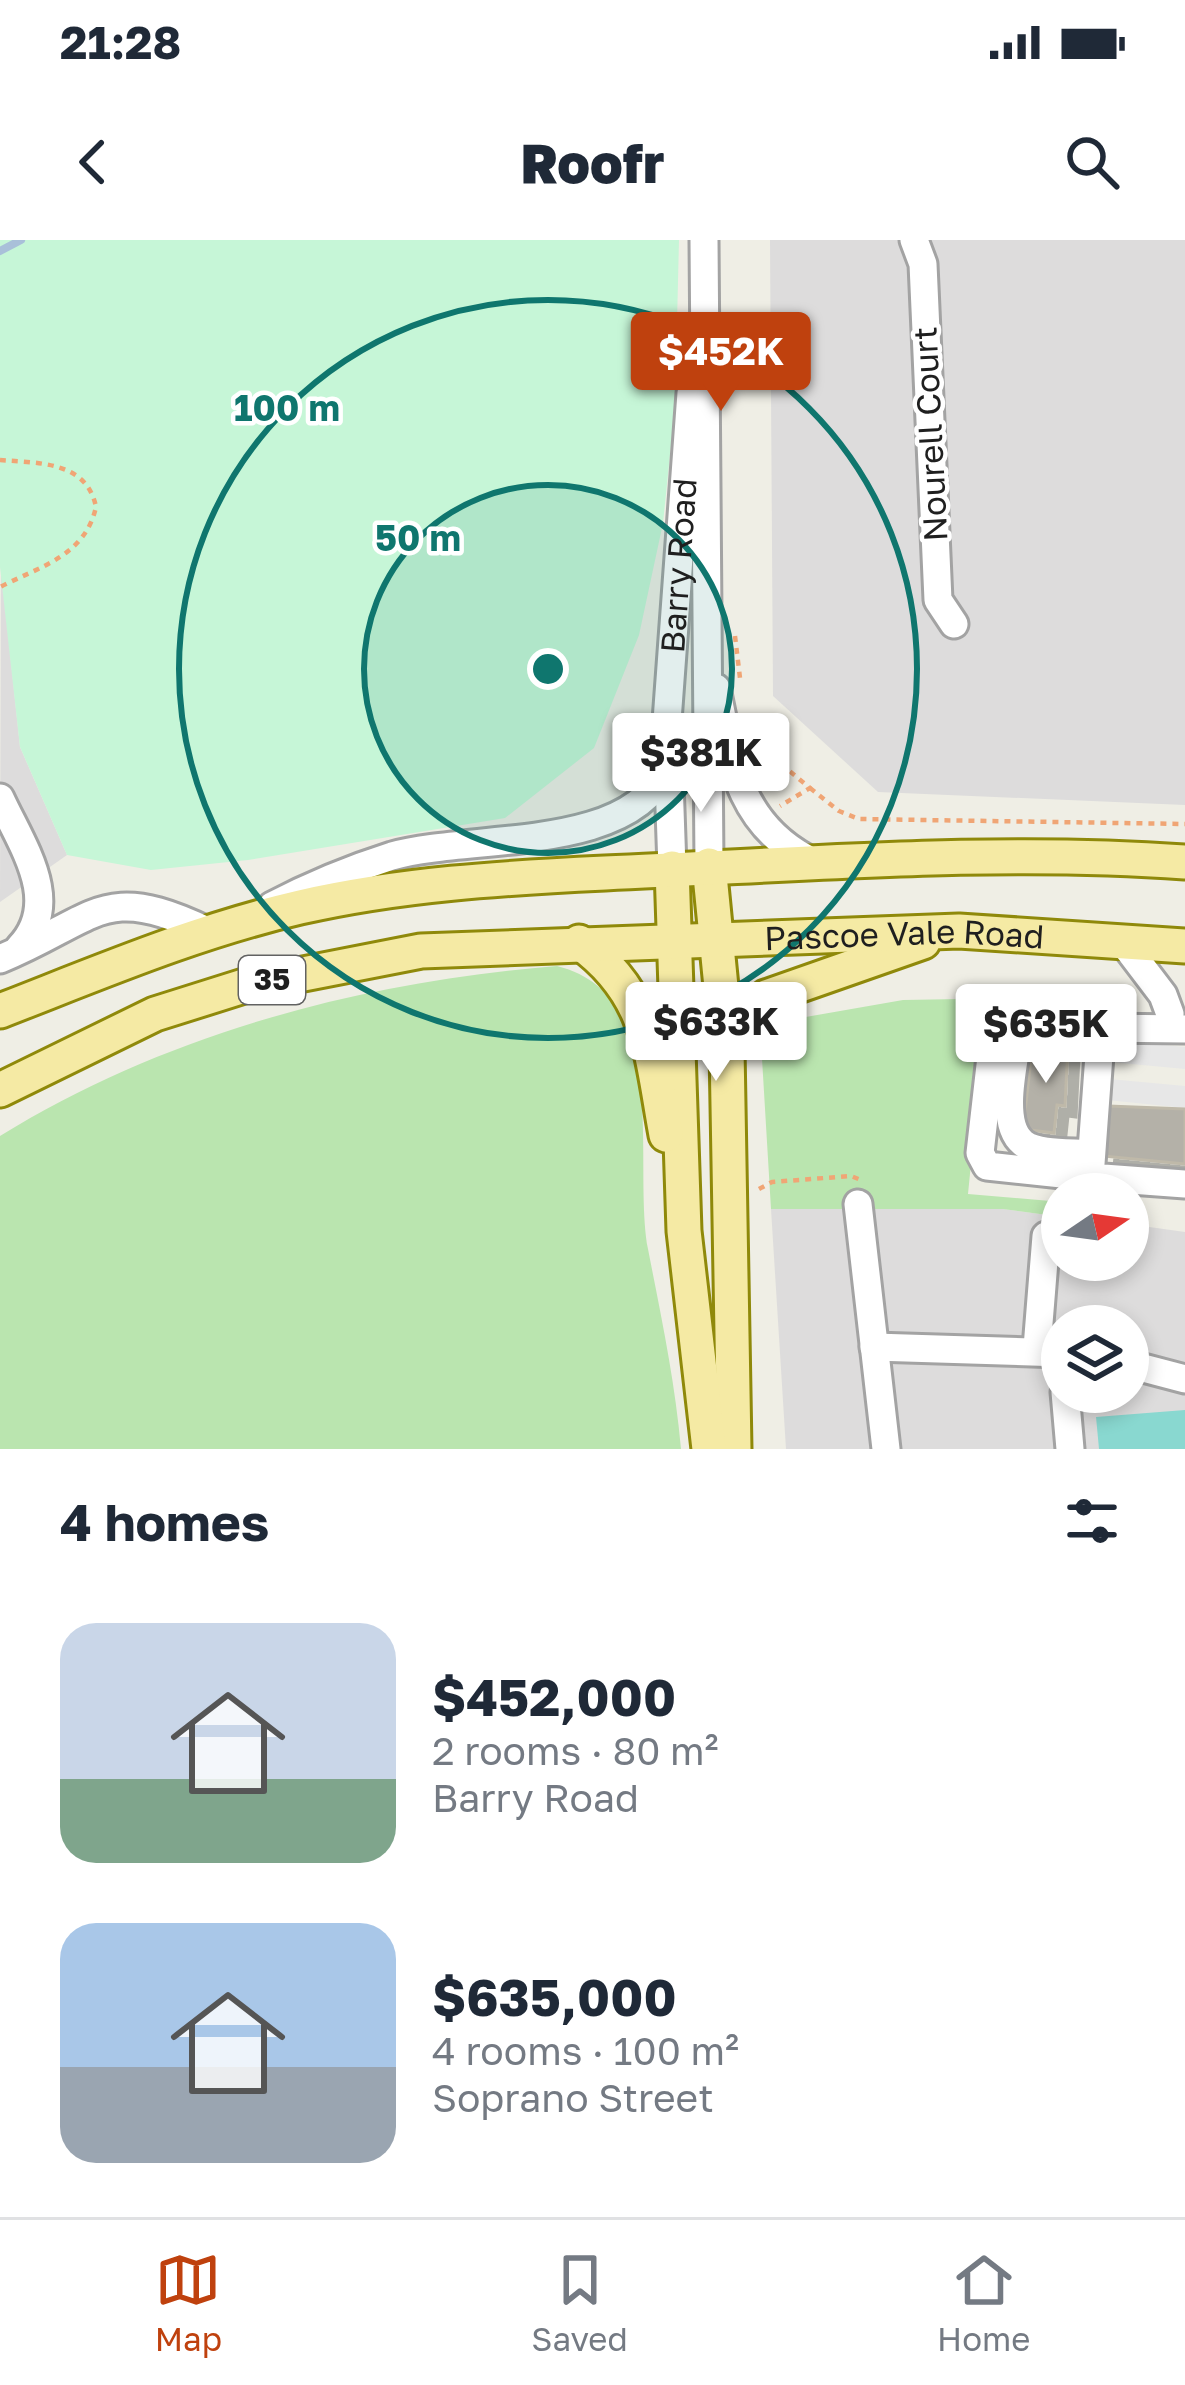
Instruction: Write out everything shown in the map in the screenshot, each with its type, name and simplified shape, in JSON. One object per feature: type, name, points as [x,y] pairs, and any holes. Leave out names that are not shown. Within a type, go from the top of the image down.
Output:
[{"type":"main road","points":[[1138,859],[1185,841]]},
{"type":"main road","name":"35","points":[[0,1011],[222,928],[424,884],[807,859],[1185,862]]},
{"type":"main road","name":"Barry Road","points":[[709,866],[728,1048],[734,1449]]},
{"type":"main road","name":"Barry Road","points":[[672,868],[685,1231],[709,1449]]},
{"type":"main road","points":[[728,1048],[748,1010],[766,997],[959,931]]},
{"type":"main road","name":"Pascoe Vale Road","points":[[0,1090],[155,1014],[247,986],[422,951],[959,931],[1177,940]]},
{"type":"main road","points":[[579,943],[618,974],[641,1018],[655,1063],[685,1231]]},
{"type":"street","name":"Nourell Court","points":[[914,240],[922,264],[938,600],[954,624]]},
{"type":"street","name":"Barry Road","points":[[704,247],[709,866]]},
{"type":"street","name":"Barry Road","points":[[672,868],[667,766],[680,512],[704,247]]},
{"type":"street","points":[[704,632],[728,742],[755,818],[768,835],[807,859]]},
{"type":"street","points":[[7,956],[97,912],[151,905],[222,928],[311,886],[393,856],[454,842],[588,826],[645,802],[667,766]]},
{"type":"street","points":[[0,798],[28,858],[42,910],[38,926],[7,956]]},
{"type":"street","points":[[28,858],[62,904],[97,912]]},
{"type":"street","points":[[1122,941],[1163,995],[1174,1024]]},
{"type":"street","points":[[1174,1024],[1185,988]]},
{"type":"street","points":[[1090,1165],[983,1162],[993,1039],[1018,1028],[1174,1024]]},
{"type":"street","points":[[1018,1028],[1011,1108],[1017,1134],[1033,1148],[1090,1165],[1185,1184]]},
{"type":"street","points":[[1090,1165],[1101,1028]]},
{"type":"street","points":[[860,1190],[886,1449]]},
{"type":"street","points":[[874,1347],[1041,1350]]},
{"type":"street","points":[[1149,1369],[1185,1378]]},
{"type":"street","points":[[1067,1413],[1070,1449]]},
{"type":"path","points":[[0,460],[72,471],[87,482],[96,507],[85,538],[73,550],[0,587]]},
{"type":"path","points":[[735,632],[740,677]]},
{"type":"path","points":[[748,733],[849,817],[1185,824]]},
{"type":"path","points":[[755,818],[810,788]]},
{"type":"path","points":[[772,1182],[860,1190]]},
{"type":"shaded area","points":[[770,240],[1185,240],[1185,805],[878,792],[773,696]]},
{"type":"shaded area","points":[[1,567],[20,747],[67,855],[0,902]]},
{"type":"shaded area","points":[[1113,1040],[1185,1047],[1185,1069],[1110,1062]]},
{"type":"shaded area","points":[[1109,1079],[1185,1086],[1185,1108],[1107,1100]]},
{"type":"shaded area","points":[[771,1209],[1003,1209],[1041,1214],[1041,1281],[1149,1281],[1149,1227],[1185,1232],[1185,1449],[786,1449]]},
{"type":"shaded area","points":[[1185,1410],[1185,1449],[1099,1449],[1096,1417]]},
{"type":"green space","points":[[0,240],[679,240],[675,406],[663,523],[639,635],[594,748],[505,818],[248,860],[151,870],[67,855],[20,747],[0,567]]},
{"type":"green space","points":[[557,966],[594,983],[618,1010],[633,1045],[640,1085],[648,1249],[681,1449],[0,1449],[0,1136],[130,1068],[268,1018],[411,985]]},
{"type":"green space","points":[[1078,997],[1073,1009],[1051,1016],[986,1011],[968,1194],[1041,1200],[1041,1214],[1003,1209],[771,1209],[760,1025],[903,1000]]},
{"type":"building","points":[[1033,1041],[1068,1045],[1065,1106],[1057,1105],[1054,1133],[1023,1129]]},
{"type":"building","points":[[1108,1106],[1185,1109],[1185,1164],[1103,1156]]},
{"type":"waterway","points":[[0,251],[21,240]]}]
